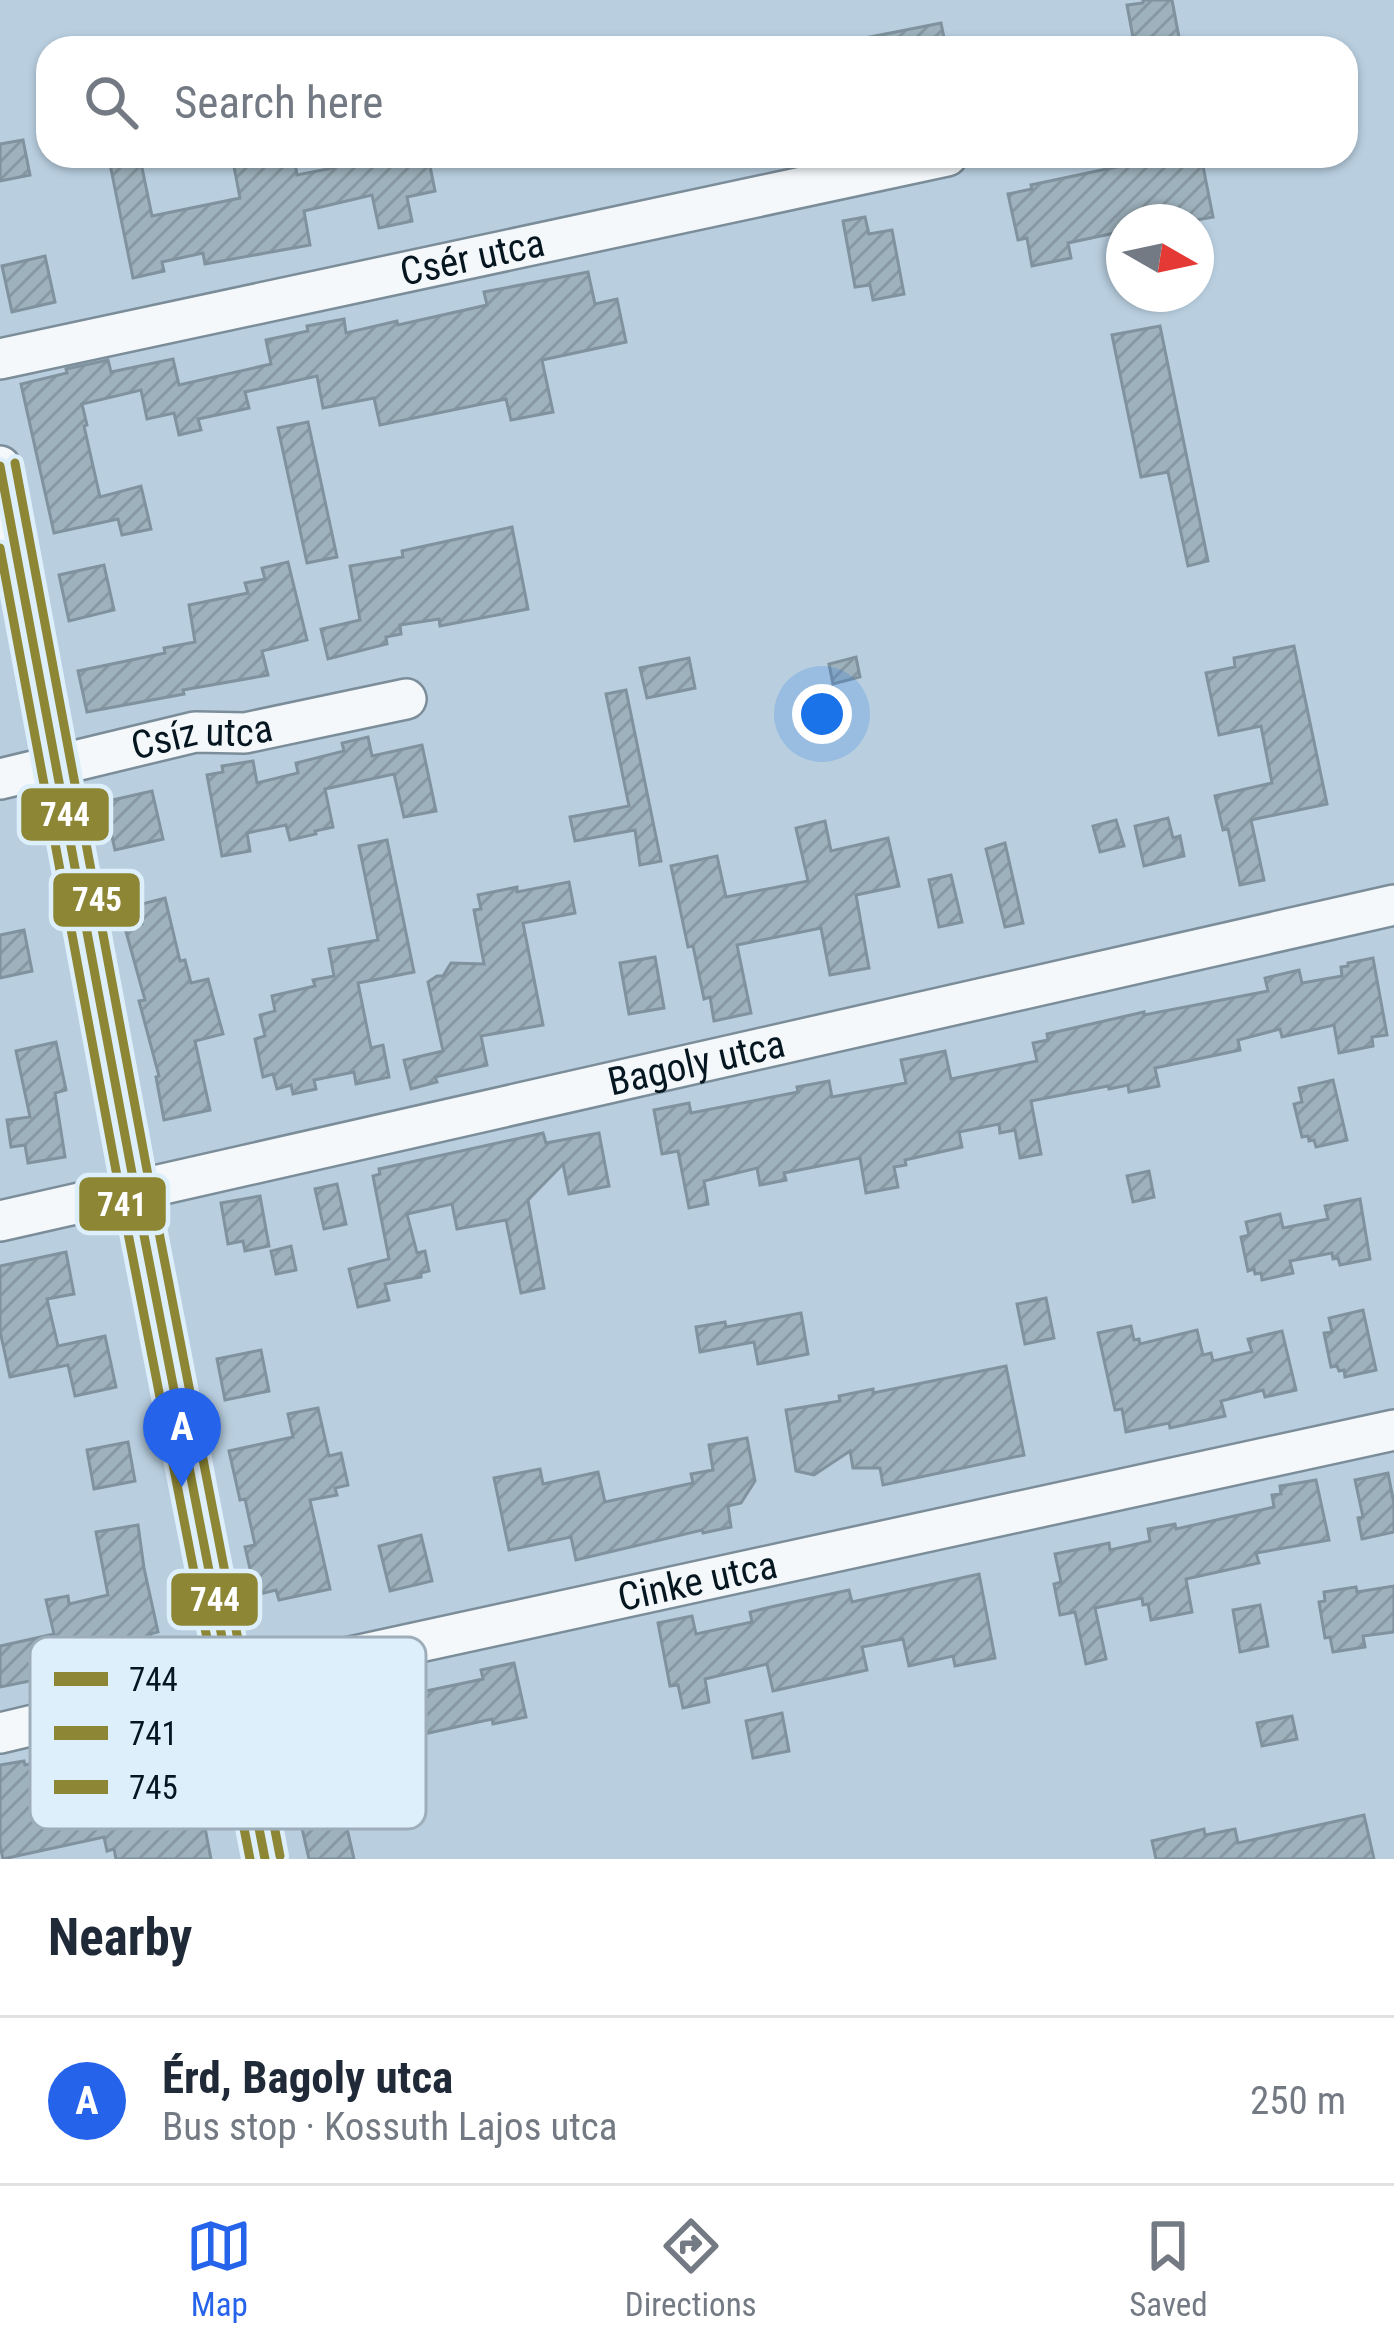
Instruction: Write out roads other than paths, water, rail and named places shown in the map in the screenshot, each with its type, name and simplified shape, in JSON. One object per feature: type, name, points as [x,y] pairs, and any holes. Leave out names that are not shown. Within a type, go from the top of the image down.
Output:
[{"type":"street","name":"Csér utca","points":[[0,359],[891,168]]},
{"type":"street","points":[[0,466],[223,1637]]},
{"type":"street","name":"Csíz utca","points":[[0,779],[195,732],[245,733],[406,699]]},
{"type":"street","name":"Bagoly utca","points":[[0,1221],[1394,905]]},
{"type":"street","name":"Cinke utca","points":[[426,1641],[1394,1430]]},
{"type":"street","name":"Cinke utca","points":[[0,1733],[30,1726]]},
{"type":"street","points":[[259,1829],[265,1859]]},
{"type":"place","name":"Érd, Bagoly utca","points":[[182,1487]]}]
